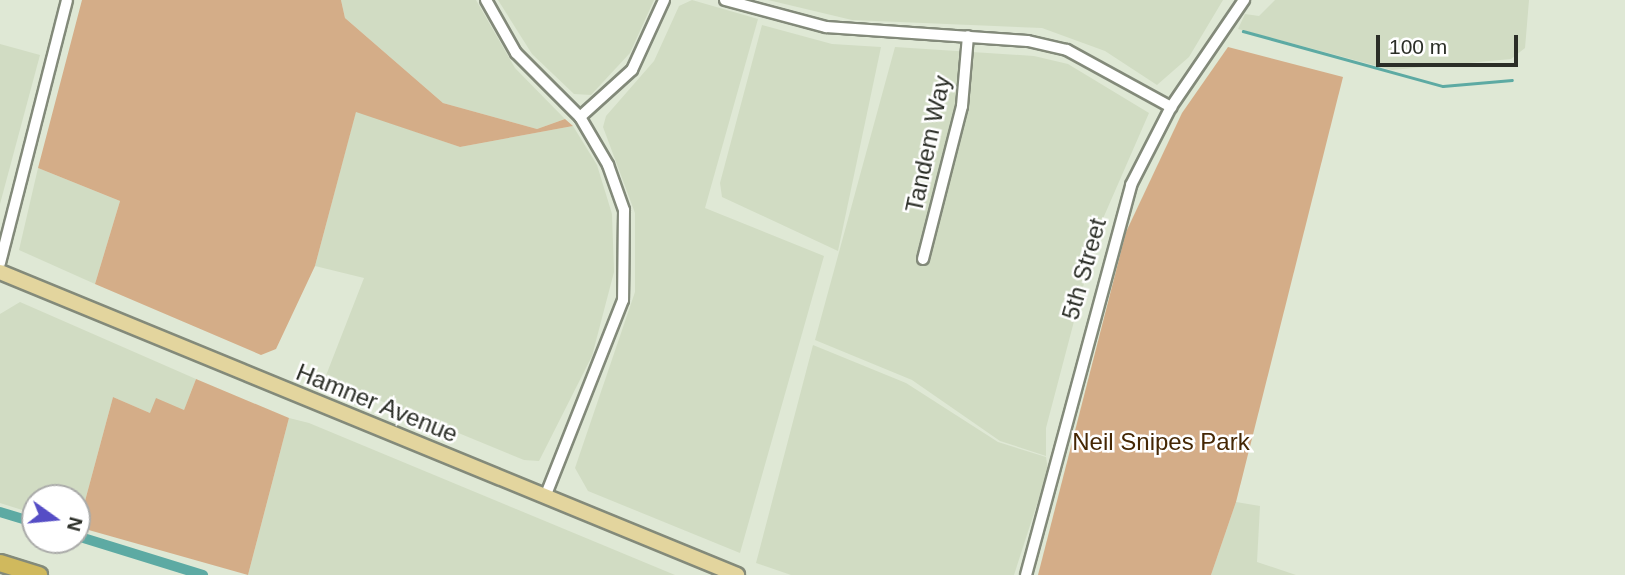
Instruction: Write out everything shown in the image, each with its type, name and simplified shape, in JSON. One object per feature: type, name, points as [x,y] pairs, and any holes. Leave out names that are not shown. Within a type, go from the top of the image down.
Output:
[{"type":"highway","points":[[0,563],[39,575]]},
{"type":"main road","name":"Hamner Avenue","points":[[0,271],[737,575]]},
{"type":"street","points":[[0,263],[67,0]]},
{"type":"street","points":[[485,0],[516,53],[580,117],[608,165],[624,211],[623,300],[545,497]]},
{"type":"street","points":[[580,117],[632,70],[664,0]]},
{"type":"street","points":[[726,0],[826,27],[968,36],[1067,50],[1171,107]]},
{"type":"street","name":"5th Street","points":[[1026,575],[1121,215],[1171,107],[1244,0]]},
{"type":"street","name":"Tandem Way","points":[[923,260],[962,106],[968,36]]},
{"type":"shaded area","points":[[341,0],[476,0],[515,68],[565,119],[537,129],[443,103],[345,18]]},
{"type":"shaded area","points":[[498,0],[654,0],[630,53],[591,95],[574,94],[532,54]]},
{"type":"shaded area","points":[[692,0],[758,19],[705,208],[824,256],[740,553],[588,491],[575,468],[635,292],[635,213],[603,127],[606,116],[654,61],[679,6]]},
{"type":"shaded area","points":[[768,0],[1223,0],[1189,57],[1157,85],[1105,51],[1042,28],[852,20]]},
{"type":"shaded area","points":[[1275,0],[1529,0],[1525,48],[1511,59],[1392,70],[1238,29],[1245,14],[1259,16]]},
{"type":"shaded area","points":[[762,25],[832,44],[881,47],[838,251],[722,197],[720,183]]},
{"type":"shaded area","points":[[0,44],[40,55],[0,204]]},
{"type":"shaded area","points":[[895,47],[1034,56],[1068,64],[1149,113],[1098,230],[1046,428],[1046,456],[1000,441],[912,380],[815,340]]},
{"type":"shaded area","points":[[356,111],[460,147],[573,126],[597,165],[612,214],[614,272],[592,356],[539,461],[524,460],[325,378],[364,278],[315,266]]},
{"type":"shaded area","points":[[38,168],[120,201],[95,284],[19,250]]},
{"type":"shaded area","points":[[20,302],[196,379],[184,410],[150,413],[113,397],[90,484],[21,484],[21,510],[0,503],[0,314]]},
{"type":"shaded area","points":[[813,345],[906,383],[998,442],[1046,457],[1048,470],[1014,575],[791,575],[756,563]]},
{"type":"shaded area","points":[[289,418],[309,423],[675,575],[248,575]]},
{"type":"shaded area","points":[[1236,502],[1260,506],[1257,562],[1296,575],[1211,575]]},
{"type":"green space","points":[[82,0],[341,0],[345,18],[443,103],[537,129],[565,119],[573,126],[460,147],[356,112],[315,266],[276,349],[261,355],[95,284],[120,201],[38,168]]},
{"type":"green space","name":"Neil Snipes Park","points":[[1228,47],[1343,77],[1236,502],[1211,575],[1038,575],[1126,232],[1182,113]]},
{"type":"green space","points":[[196,379],[289,418],[248,575],[91,531],[90,484],[113,397],[150,413],[156,398],[184,410]]},
{"type":"waterway","points":[[1243,31],[1443,86],[1512,80]]},
{"type":"waterway","points":[[0,512],[21,519]]},
{"type":"waterway","points":[[91,540],[203,575]]}]
